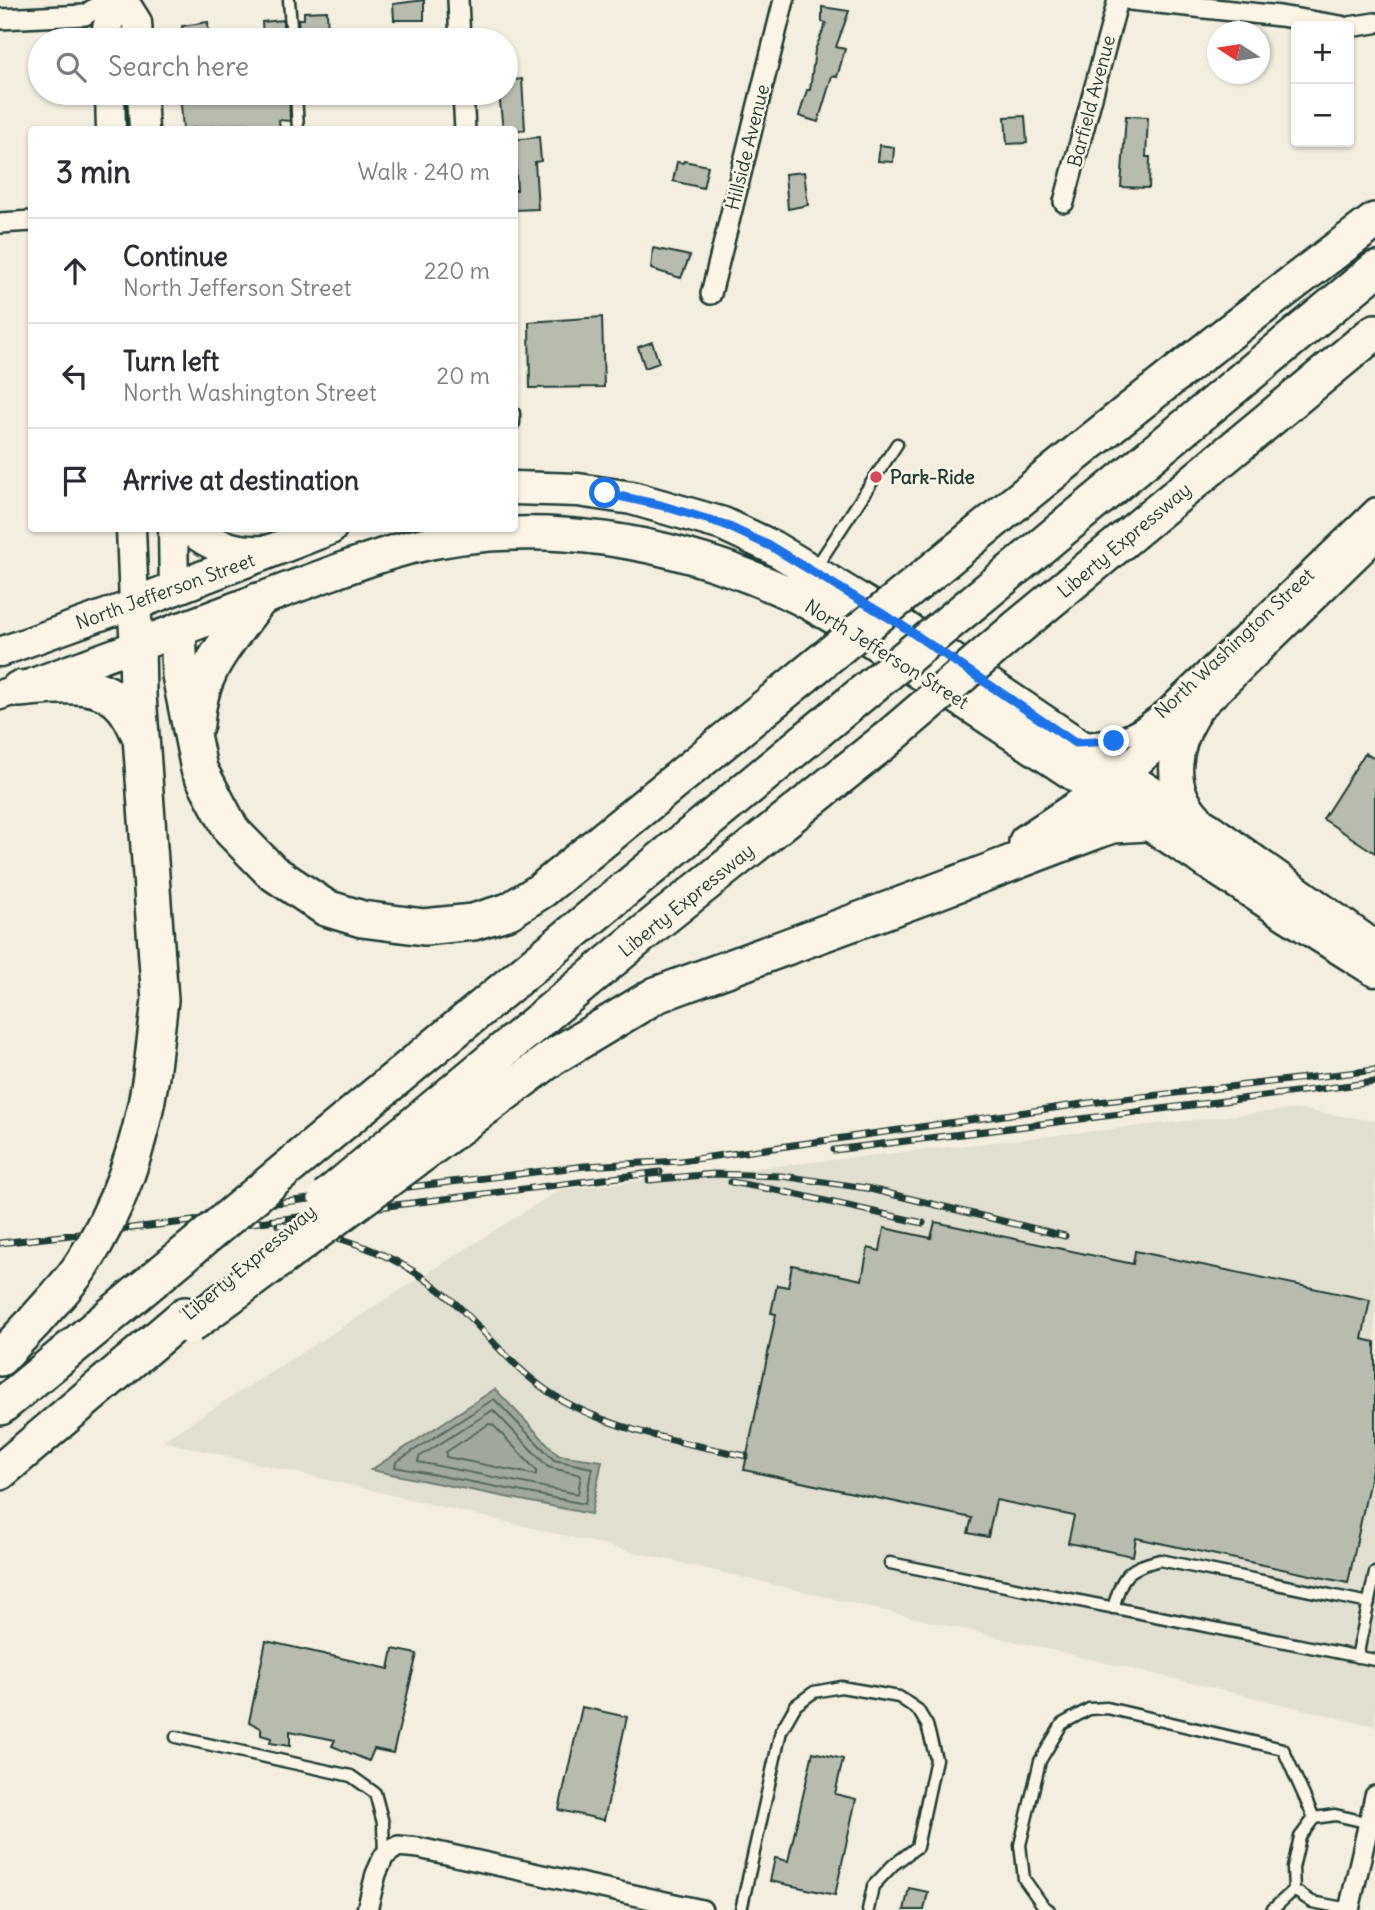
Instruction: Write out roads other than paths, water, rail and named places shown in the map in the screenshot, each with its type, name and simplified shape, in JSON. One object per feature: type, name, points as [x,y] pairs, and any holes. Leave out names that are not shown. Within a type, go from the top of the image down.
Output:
[{"type":"highway","points":[[178,631],[180,676],[199,769],[232,831],[272,872],[326,908],[362,919],[424,927],[472,922],[509,911],[542,890],[1083,446],[1230,330],[1375,221]]},
{"type":"highway","points":[[0,1407],[1375,270]]},
{"type":"highway","name":"Liberty Expressway","points":[[475,1095],[655,924],[886,740],[1375,332]]},
{"type":"highway","points":[[194,748],[197,704],[204,681],[227,639],[258,601]]},
{"type":"highway","points":[[0,1358],[83,1264],[114,1207],[133,1162],[146,1111],[160,1000],[137,645]]},
{"type":"highway","points":[[9,692],[80,685],[103,693],[117,700],[128,711],[142,740]]},
{"type":"highway","points":[[980,874],[1112,784]]},
{"type":"highway","points":[[0,1472],[152,1343],[187,1321],[475,1095],[553,1057],[656,995],[1113,825],[1146,823]]},
{"type":"main road","points":[[107,28],[116,0]]},
{"type":"main road","points":[[123,0],[137,22],[137,28]]},
{"type":"main road","points":[[110,105],[111,126]]},
{"type":"main road","points":[[143,105],[144,126]]},
{"type":"main road","name":"North Jefferson Street","points":[[518,488],[605,493],[660,505],[723,524],[814,570],[901,625],[1075,743],[1146,823],[1360,963],[1375,970]]},
{"type":"main road","points":[[9,692],[137,645],[131,532]]},
{"type":"main road","points":[[173,532],[178,631]]},
{"type":"main road","points":[[196,532],[213,544],[248,553],[275,546]]},
{"type":"main road","name":"North Jefferson Street","points":[[0,652],[174,590],[275,546],[318,532]]},
{"type":"main road","name":"North Jefferson Street","points":[[137,645],[380,556],[462,537],[514,533],[556,534],[654,548],[725,568],[797,597],[1112,784],[1210,830],[1375,948]]},
{"type":"main road","points":[[1112,784],[1198,706],[1375,534]]},
{"type":"main road","points":[[1198,706],[1178,744],[1175,776],[1185,805],[1192,815],[1210,830]]},
{"type":"street","points":[[0,19],[85,15],[107,0]]},
{"type":"street","points":[[457,0],[459,28]]},
{"type":"street","name":"Hillside Avenue","points":[[711,294],[785,0]]},
{"type":"street","name":"Barfield Avenue","points":[[1064,202],[1118,0]]},
{"type":"street","points":[[1130,0],[1310,21]]},
{"type":"street","points":[[1354,26],[1375,23]]},
{"type":"street","points":[[464,105],[465,126]]},
{"type":"street","points":[[0,223],[28,221]]},
{"type":"street","name":"North Washington Street","points":[[1075,743],[1114,741],[1130,736],[1158,716],[1375,508]]},
{"type":"street","points":[[1349,1910],[1370,1835],[1375,1796]]},
{"type":"street","points":[[368,1910],[376,1874],[391,1851],[496,1864],[702,1910]]},
{"type":"lane","points":[[289,0],[291,28]]},
{"type":"lane","points":[[297,105],[298,126]]},
{"type":"lane","points":[[814,570],[897,444]]},
{"type":"lane","points":[[1113,1608],[1121,1581],[1139,1566],[1160,1560],[1369,1603]]},
{"type":"lane","points":[[890,1563],[1375,1660]]},
{"type":"lane","points":[[1357,1657],[1375,1573]]},
{"type":"lane","points":[[741,1910],[781,1731],[796,1705],[814,1692],[841,1686],[898,1697],[918,1710],[927,1726],[936,1759],[916,1847],[893,1865],[873,1886],[868,1910]]},
{"type":"lane","points":[[1049,1910],[1024,1879],[1020,1845],[1040,1761],[1062,1724],[1089,1709],[1107,1709],[1283,1749],[1314,1818]]},
{"type":"lane","points":[[176,1737],[351,1776],[375,1793],[391,1851]]},
{"type":"lane","points":[[1294,1890],[1293,1868],[1300,1837],[1314,1818],[1335,1815],[1370,1835]]},
{"type":"lane","points":[[1294,1890],[1312,1902],[1349,1910]]},
{"type":"lane","points":[[1272,1910],[1294,1890]]},
{"type":"water","points":[[495,1389],[558,1455],[602,1461],[591,1514],[371,1470]]},
{"type":"railway","points":[[0,1243],[193,1221],[251,1206],[585,1166],[681,1161],[1089,1103],[1375,1070]]},
{"type":"railway","points":[[834,1150],[1375,1082]]},
{"type":"railway","points":[[195,1230],[660,1172]]},
{"type":"railway","points":[[649,1180],[713,1174],[782,1176],[866,1188],[1065,1236]]},
{"type":"railway","points":[[731,1182],[923,1223]]},
{"type":"railway","points":[[278,1225],[349,1241],[415,1272],[454,1302],[527,1376],[577,1408],[648,1434],[746,1456]]},
{"type":"place","name":"Park-Ride","points":[[876,477]]}]
